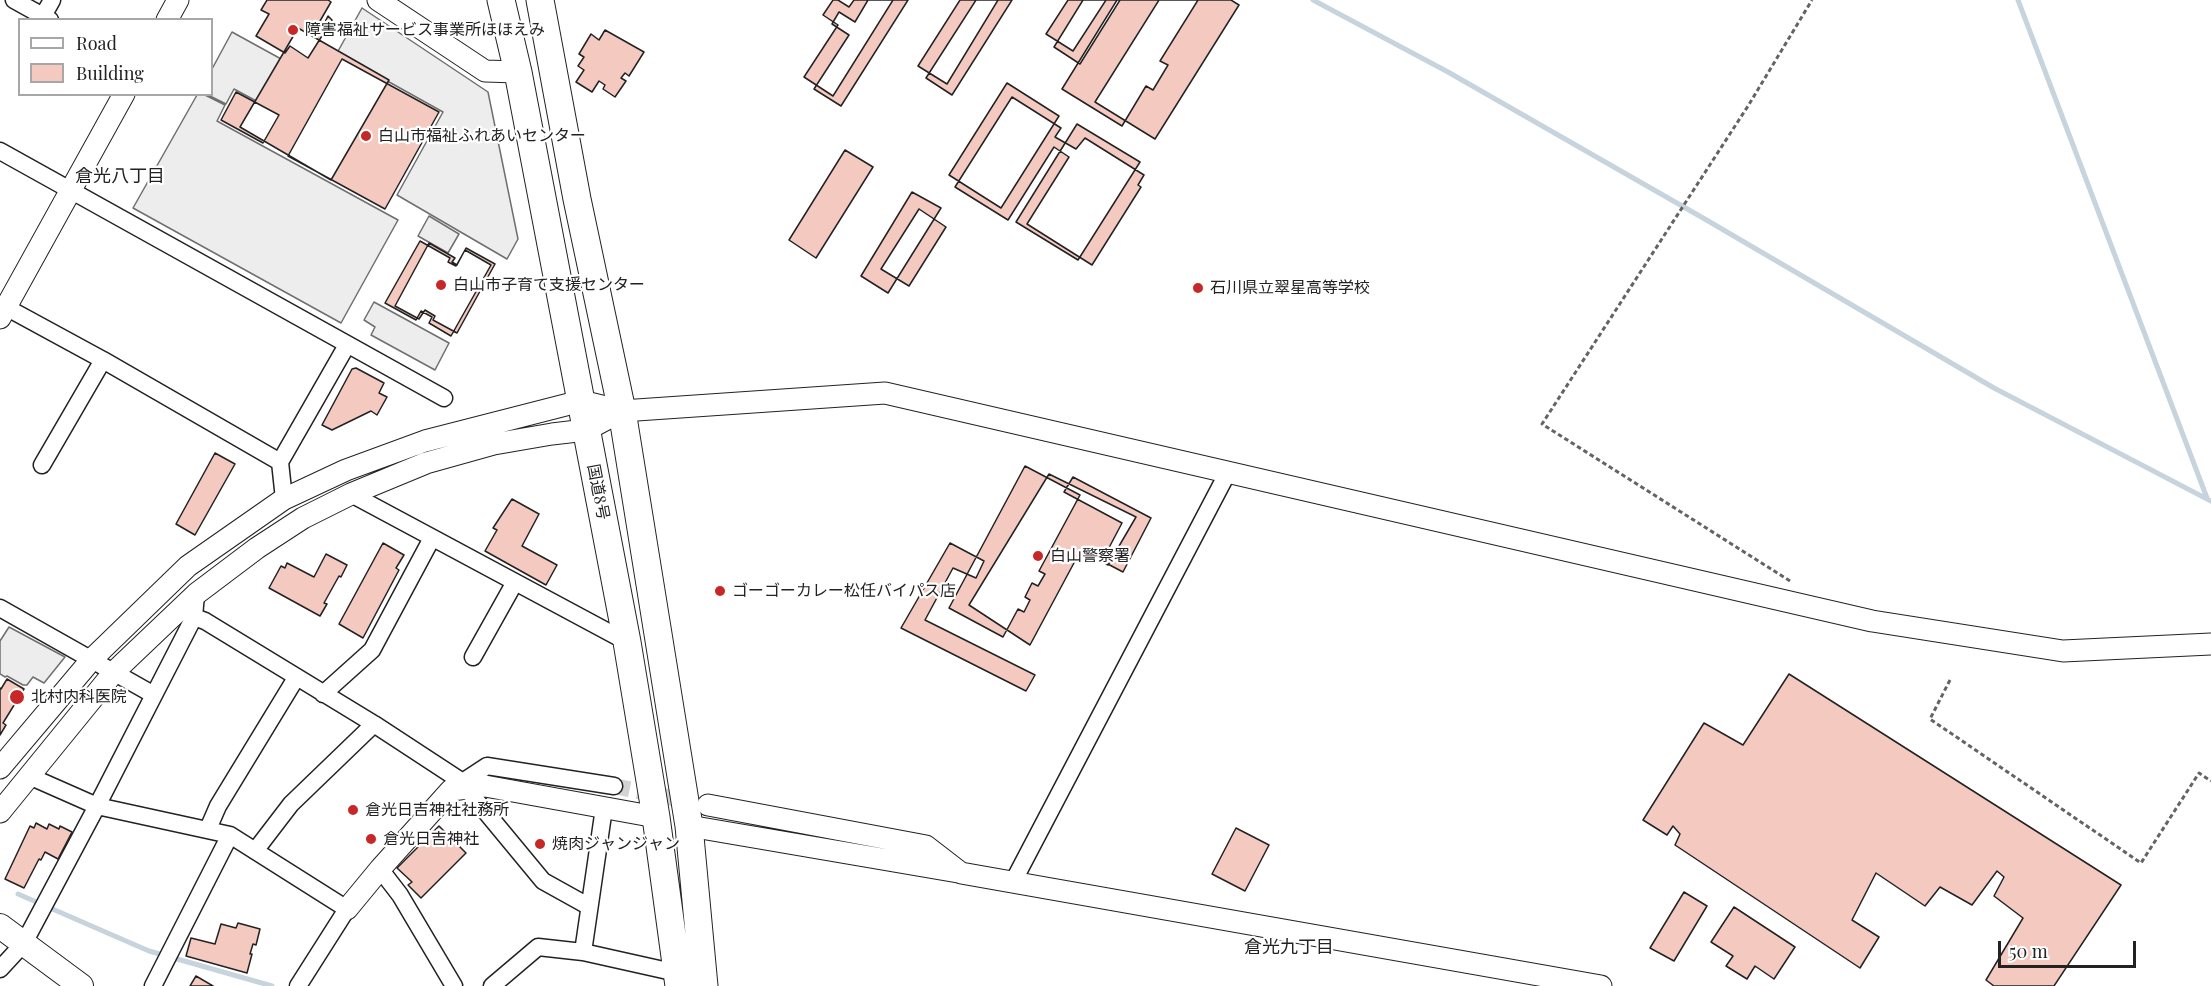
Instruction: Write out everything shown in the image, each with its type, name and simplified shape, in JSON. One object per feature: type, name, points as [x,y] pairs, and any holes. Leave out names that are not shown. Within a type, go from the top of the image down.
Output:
[{"type":"highway","name":"国道8号","points":[[501,0],[518,72],[627,642],[656,817],[678,980]]},
{"type":"highway","points":[[540,0],[577,200],[622,411],[689,826],[704,986]]},
{"type":"main road","points":[[0,926],[81,986]]},
{"type":"street","points":[[14,0],[46,18],[52,0]]},
{"type":"street","points":[[168,18],[178,0]]},
{"type":"street","points":[[378,0],[485,71],[518,72]]},
{"type":"street","points":[[123,96],[2,310],[103,360],[280,462]]},
{"type":"street","points":[[0,151],[444,398]]},
{"type":"street","points":[[284,499],[280,462],[347,345]]},
{"type":"street","points":[[42,465],[103,360]]},
{"type":"street","points":[[2,762],[92,659],[188,566],[284,499],[346,470],[425,441],[581,401],[622,411],[885,393],[1872,621],[2063,651],[2211,644]]},
{"type":"street","points":[[0,812],[114,672],[196,594],[285,530],[351,494],[426,463],[494,444],[586,430],[622,411]]},
{"type":"street","points":[[1013,882],[1228,472]]},
{"type":"street","points":[[351,494],[627,642]]},
{"type":"street","points":[[323,694],[372,650],[432,538]]},
{"type":"street","points":[[473,657],[515,582]]},
{"type":"street","points":[[0,969],[24,943],[97,806],[194,617],[196,594]]},
{"type":"street","points":[[0,609],[154,695]]},
{"type":"street","points":[[194,617],[205,621],[374,724],[459,787],[543,881],[588,906]]},
{"type":"street","points":[[208,829],[218,806],[296,678]]},
{"type":"street","points":[[255,851],[291,804],[374,724]]},
{"type":"street","points":[[298,985],[347,909],[380,869],[459,787],[487,766],[614,786]]},
{"type":"street","points":[[28,776],[97,806],[230,835],[347,909]]},
{"type":"street","points":[[459,787],[485,786],[656,817]]},
{"type":"street","points":[[708,805],[926,846],[961,873]]},
{"type":"street","points":[[583,952],[604,808]]},
{"type":"street","points":[[689,826],[1601,986]]},
{"type":"street","points":[[153,986],[230,835]]},
{"type":"street","points":[[380,869],[400,895],[454,986]]},
{"type":"street","points":[[492,986],[538,947],[583,952],[678,980]]},
{"type":"path","points":[[1791,581],[1542,424],[1685,204],[1812,0]]},
{"type":"path","points":[[1950,680],[1930,719],[2141,863],[2199,773],[2211,781]]},
{"type":"shaded area","points":[[362,8],[488,92],[518,239],[507,259],[397,195],[443,112],[337,53]]},
{"type":"shaded area","points":[[232,32],[323,82],[299,124],[234,89],[226,104],[210,96],[213,96],[213,67]]},
{"type":"shaded area","points":[[196,96],[207,96],[225,105],[217,121],[398,220],[341,323],[133,208]]},
{"type":"shaded area","points":[[429,216],[459,234],[448,253],[418,236]]},
{"type":"shaded area","points":[[374,302],[449,343],[435,370],[371,335],[375,327],[364,320]]},
{"type":"shaded area","points":[[9,627],[65,657],[44,683],[33,677],[27,685],[23,685],[0,674],[0,641]]},
{"type":"building","name":"障害福祉サービス事業所ほほえみ","points":[[267,0],[328,0],[331,2],[320,21],[324,24],[328,16],[332,20],[308,58],[290,46],[285,53],[256,36],[269,14],[261,10]]},
{"type":"building","points":[[833,0],[838,0],[849,7],[854,0],[893,0],[833,96],[804,77],[838,25],[823,15]]},
{"type":"building","points":[[868,0],[908,0],[841,106],[814,89],[849,35],[832,24],[839,12],[855,22]]},
{"type":"building","points":[[960,0],[998,0],[947,84],[918,66]]},
{"type":"building","points":[[976,0],[1012,0],[952,95],[926,78]]},
{"type":"building","points":[[1068,0],[1106,0],[1073,51],[1046,34]]},
{"type":"building","points":[[1083,0],[1120,0],[1080,64],[1054,47]]},
{"type":"building","points":[[1117,0],[1198,0],[1160,61],[1168,65],[1153,90],[1146,86],[1122,126],[1062,89]]},
{"type":"building","points":[[1159,0],[1231,0],[1239,5],[1155,139],[1095,102]]},
{"type":"building","points":[[298,28],[389,80],[331,180],[240,127]]},
{"type":"building","points":[[605,30],[644,52],[629,76],[625,73],[621,78],[626,81],[615,97],[603,89],[605,85],[599,81],[592,92],[576,82],[584,70],[578,66],[584,57],[579,54],[591,34],[599,40]]},
{"type":"building","name":"白山市福祉ふれあいセンター","points":[[342,59],[439,112],[385,209],[288,156]]},
{"type":"building","points":[[1007,83],[1059,116],[1001,208],[949,175]]},
{"type":"building","points":[[236,92],[279,115],[263,143],[221,120]]},
{"type":"building","points":[[1012,97],[1061,128],[1055,137],[1076,149],[1085,138],[1144,175],[1138,185],[1141,187],[1092,265],[1027,224],[1069,157],[1054,147],[1008,220],[955,187]]},
{"type":"building","points":[[1077,124],[1140,162],[1078,260],[1016,222]]},
{"type":"building","points":[[845,150],[873,167],[816,258],[789,240]]},
{"type":"building","points":[[912,192],[941,208],[888,293],[861,276]]},
{"type":"building","points":[[919,209],[946,227],[909,286],[881,269]]},
{"type":"building","name":"白山市子育て支援センター","points":[[420,241],[450,258],[448,262],[456,266],[465,250],[491,265],[451,336],[429,323],[432,317],[421,311],[416,320],[385,303]]},
{"type":"building","name":"白山市子育て支援センター","points":[[429,243],[455,258],[452,262],[457,265],[466,248],[495,264],[457,333],[433,320],[435,316],[425,310],[419,319],[395,306]]},
{"type":"building","points":[[356,368],[384,383],[379,393],[387,397],[377,415],[371,411],[332,430],[322,425],[352,369]]},
{"type":"building","points":[[215,453],[235,464],[195,535],[176,524]]},
{"type":"building","points":[[1025,466],[1080,495],[1039,571],[1045,574],[1038,586],[1032,583],[1025,597],[1030,600],[1024,612],[1018,609],[1003,637],[949,608]]},
{"type":"building","name":"白山警察署","points":[[1049,474],[1136,517],[1108,565],[1082,548],[1030,645],[969,605]]},
{"type":"building","points":[[1073,477],[1151,518],[1123,572],[1102,561],[1122,523],[1064,492]]},
{"type":"building","points":[[512,499],[539,514],[522,546],[557,565],[546,585],[485,551],[497,530],[493,528]]},
{"type":"building","points":[[383,543],[404,555],[396,568],[399,570],[363,638],[339,624]]},
{"type":"building","points":[[950,543],[984,561],[976,578],[953,568],[925,620],[1035,675],[1026,691],[901,628]]},
{"type":"building","points":[[326,554],[347,565],[324,603],[327,604],[320,616],[269,588],[281,566],[285,568],[287,563],[314,577]]},
{"type":"building","points":[[1789,674],[2121,885],[2054,986],[1994,986],[1986,980],[2023,918],[1994,896],[2004,877],[1997,871],[1972,905],[1940,887],[1925,906],[1876,873],[1852,920],[1879,937],[1860,968],[1675,845],[1680,834],[1673,826],[1667,835],[1643,820],[1704,723],[1743,745]]},
{"type":"building","name":"北村内科医院","points":[[7,679],[24,689],[3,723],[6,725],[0,735],[0,688]]},
{"type":"building","points":[[36,823],[47,829],[49,824],[72,832],[58,859],[45,852],[41,860],[39,859],[24,888],[5,879],[30,826],[34,828]]},
{"type":"building","points":[[439,826],[466,853],[421,898],[408,885],[412,882],[397,868]]},
{"type":"building","points":[[1236,828],[1269,845],[1245,891],[1212,874]]},
{"type":"building","points":[[1684,892],[1707,906],[1674,961],[1650,948]]},
{"type":"building","points":[[1734,907],[1795,947],[1774,979],[1755,966],[1747,979],[1726,966],[1733,956],[1711,942]]},
{"type":"building","points":[[238,923],[260,929],[256,945],[253,944],[250,954],[252,954],[247,973],[186,956],[191,938],[215,944],[221,924],[236,928]]},
{"type":"building","points":[[196,976],[213,986],[190,986]]},
{"type":"waterway","points":[[1313,0],[1448,72],[1994,388],[2211,501]]},
{"type":"waterway","points":[[2018,0],[2207,498]]},
{"type":"waterway","points":[[18,894],[149,951],[272,986]]},
{"type":"tunnel","points":[[614,786],[692,802]]},
{"type":"place","name":"障害福祉サービス事業所ほほえみ","points":[[293,30]]},
{"type":"place","name":"白山市福祉ふれあいセンター","points":[[366,136]]},
{"type":"place","name":"白山市子育て支援センター","points":[[441,285]]},
{"type":"place","name":"石川県立翠星高等学校","points":[[1198,288]]},
{"type":"place","name":"白山警察署","points":[[1038,556]]},
{"type":"place","name":"ゴーゴーカレー松任バイパス店","points":[[720,591]]},
{"type":"place","name":"北村内科医院","points":[[17,697]]},
{"type":"place","name":"倉光日吉神社社務所","points":[[353,810]]},
{"type":"place","name":"倉光日吉神社","points":[[371,839]]},
{"type":"place","name":"焼肉ジャンジャン","points":[[540,844]]},
{"type":"district","name":"倉光八丁目","points":[[120,176]]},
{"type":"district","name":"倉光九丁目","points":[[1289,947]]}]
